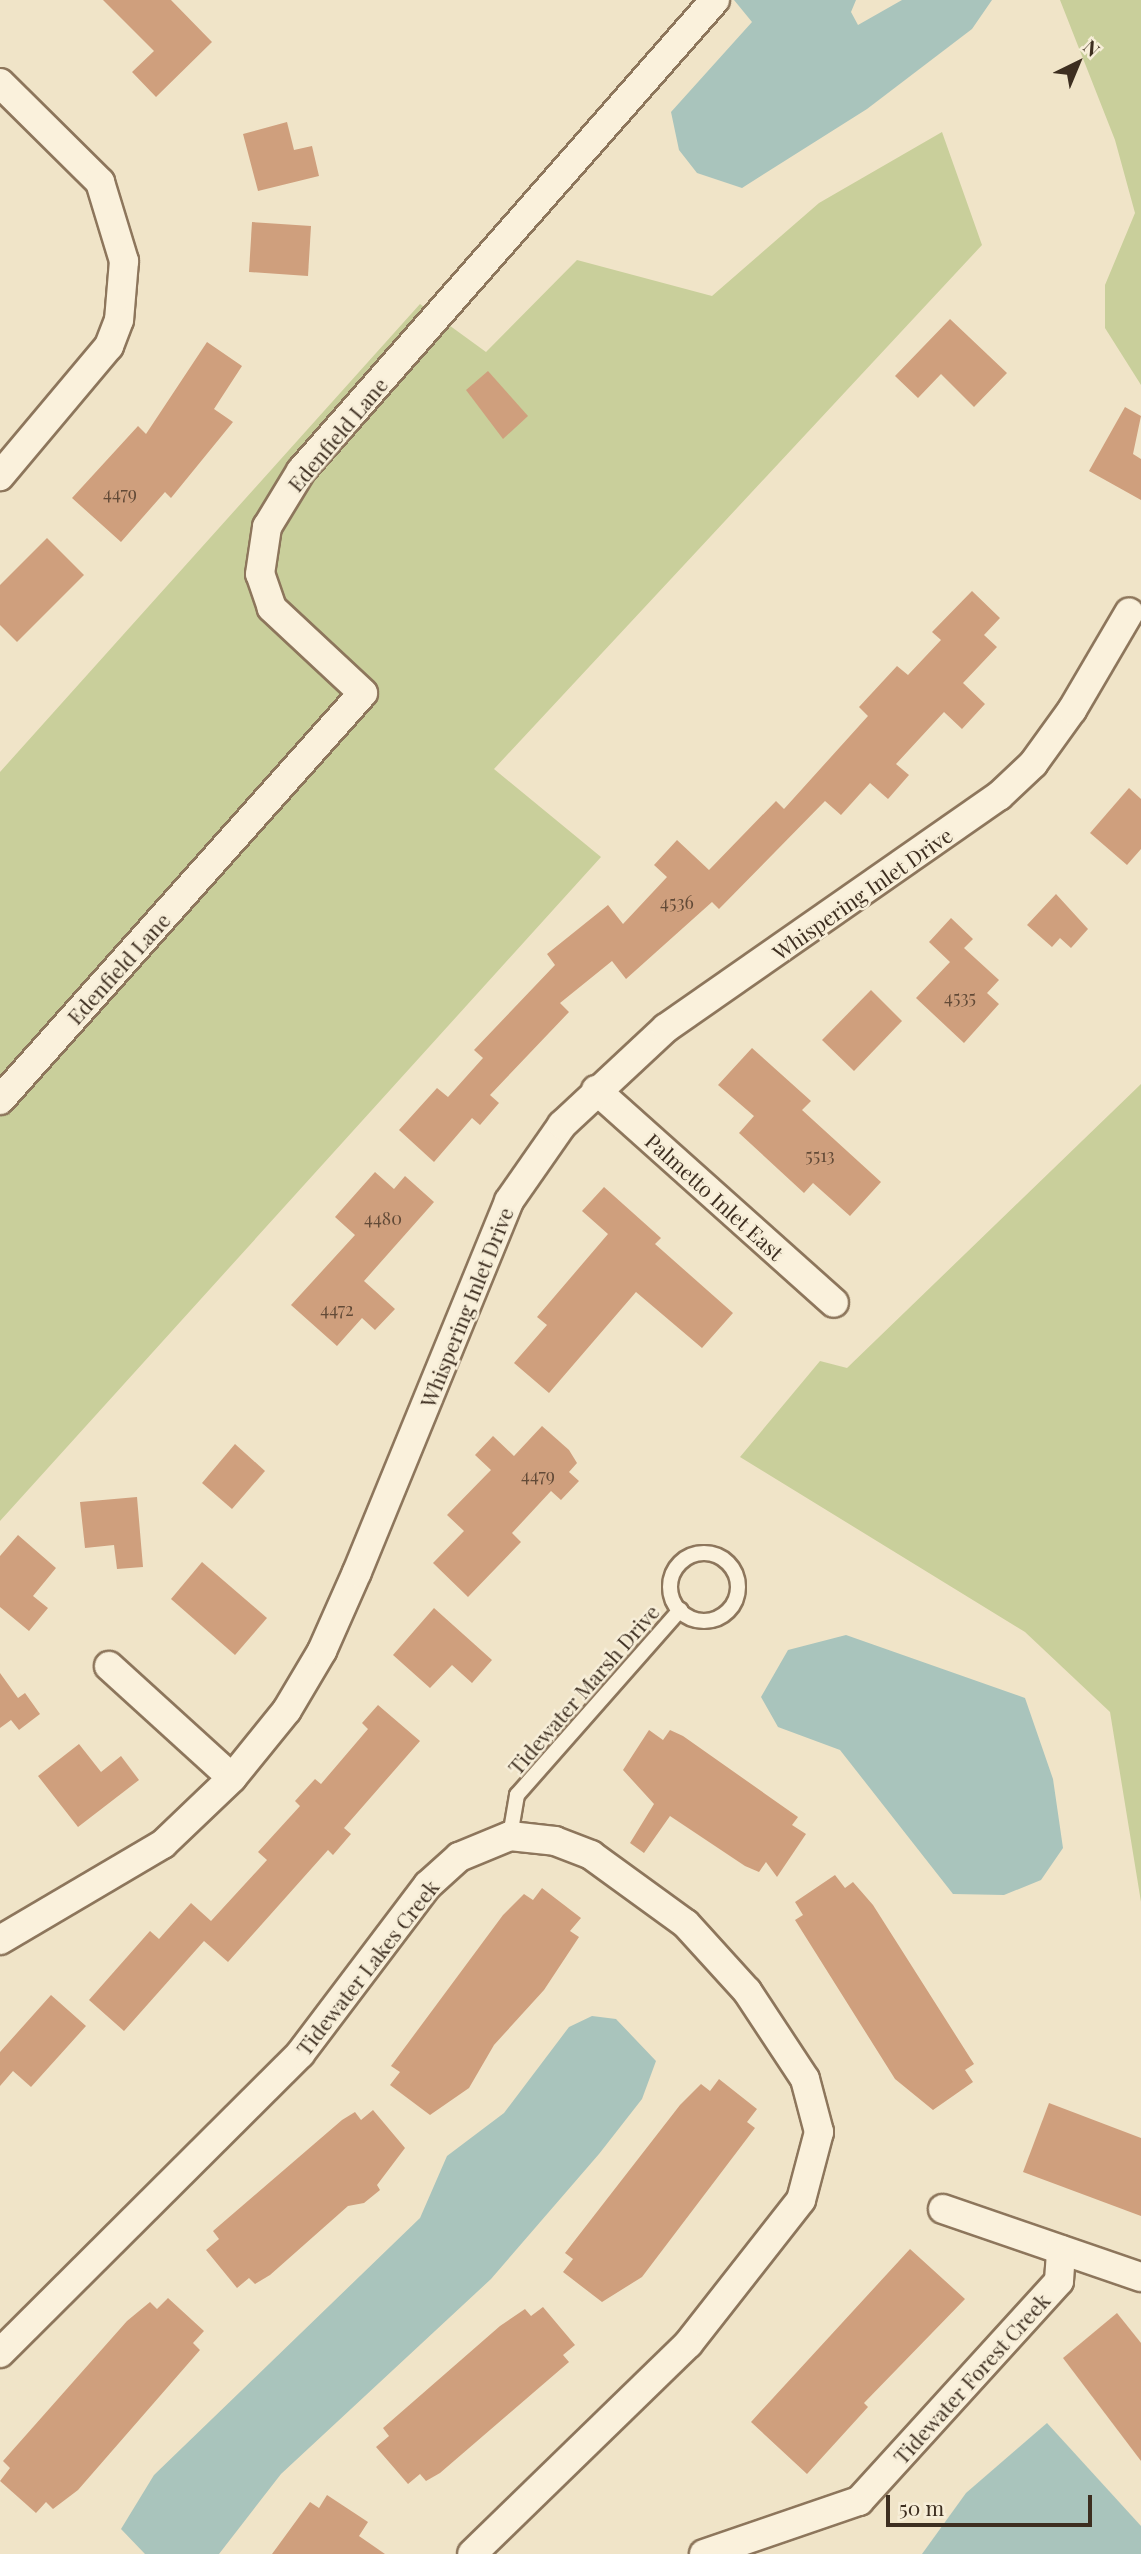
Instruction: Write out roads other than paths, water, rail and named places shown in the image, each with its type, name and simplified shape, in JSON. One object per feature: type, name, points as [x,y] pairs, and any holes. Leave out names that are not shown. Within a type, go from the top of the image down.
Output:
[{"type":"street","name":"Edenfield Lane","points":[[0,1100],[363,694],[272,608],[260,574],[267,527],[301,471],[715,0]]},
{"type":"street","points":[[0,83],[100,182],[124,261],[119,320],[109,346],[0,476]]},
{"type":"street","name":"Whispering Inlet Drive","points":[[0,1940],[163,1844],[232,1778],[287,1710],[322,1651],[509,1201],[562,1125],[596,1090],[666,1028],[999,796],[1033,764],[1072,710],[1129,612]]},
{"type":"street","name":"Palmetto Inlet East","points":[[596,1090],[834,1303]]},
{"type":"street","points":[[110,1666],[232,1778]]},
{"type":"street","name":"Tidewater Lakes Creek","points":[[0,2353],[300,2054],[428,1885],[459,1857],[510,1836],[555,1841],[591,1855],[686,1924],[747,1991],[805,2079],[819,2132],[800,2200],[688,2344],[472,2554]]},
{"type":"street","points":[[943,2209],[1141,2277]]},
{"type":"street","name":"Tidewater Forest Creek","points":[[704,2554],[859,2501],[1059,2281],[1061,2250]]},
{"type":"lane","points":[[701,1553],[732,1567],[738,1590],[729,1611],[709,1621],[680,1610],[670,1586],[679,1564],[701,1553]]},
{"type":"lane","name":"Tidewater Marsh Drive","points":[[510,1836],[517,1795],[680,1610]]},
{"type":"water","points":[[734,0],[856,0],[851,12],[858,25],[902,0],[992,0],[972,29],[867,109],[742,188],[697,173],[679,150],[671,112],[752,22]]},
{"type":"water","points":[[846,1635],[1025,1698],[1053,1779],[1063,1848],[1041,1880],[1004,1895],[953,1894],[840,1750],[778,1727],[761,1697],[788,1650]]},
{"type":"water","points":[[592,2016],[616,2019],[656,2061],[642,2099],[599,2154],[491,2279],[281,2474],[219,2554],[145,2554],[121,2529],[154,2475],[420,2218],[447,2156],[504,2113],[569,2027]]},
{"type":"water","points":[[1047,2423],[1141,2526],[1141,2554],[922,2554],[966,2493]]}]
